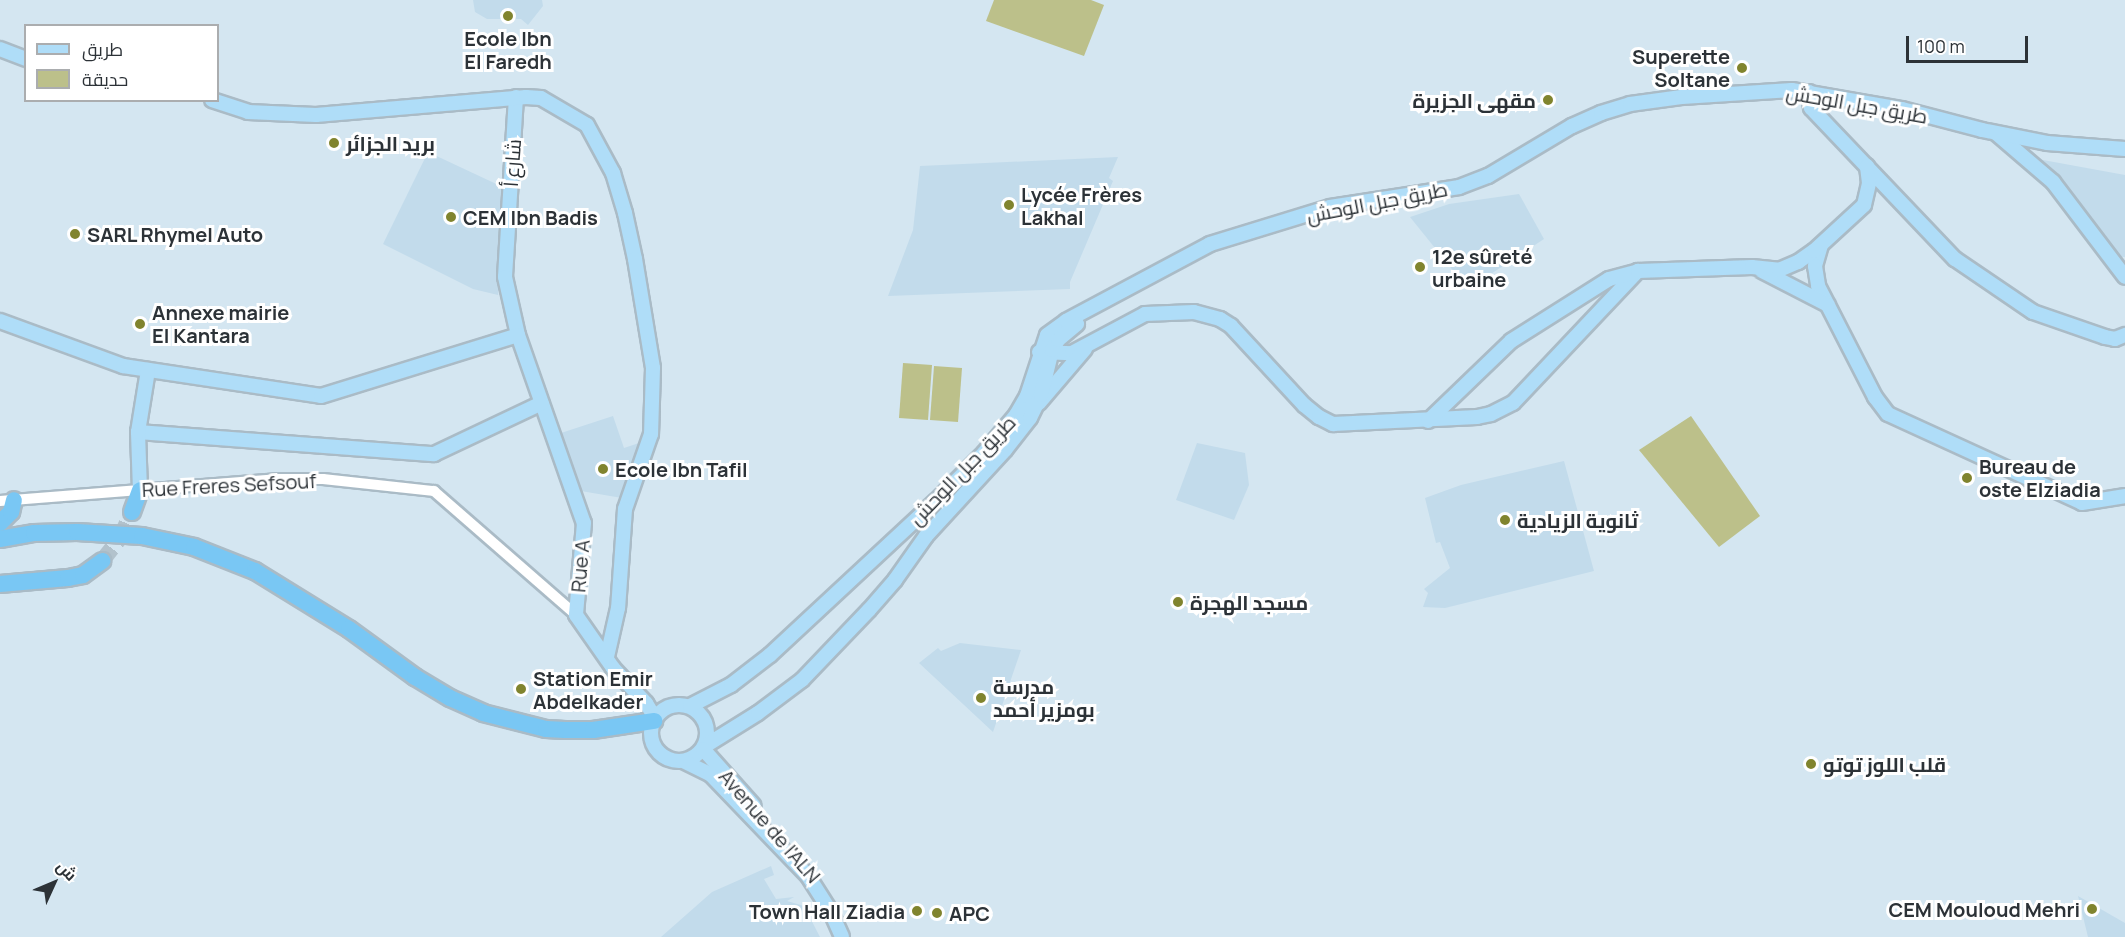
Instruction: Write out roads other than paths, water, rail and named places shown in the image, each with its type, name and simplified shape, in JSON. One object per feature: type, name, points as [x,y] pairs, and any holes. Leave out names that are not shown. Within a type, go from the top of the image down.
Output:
[{"type":"highway","points":[[132,512],[140,490]]},
{"type":"highway","points":[[0,523],[11,512],[7,501]]},
{"type":"highway","points":[[0,539],[34,533],[77,532],[142,536],[194,547],[255,572],[349,629],[415,677],[450,698],[483,713],[546,729],[565,730],[593,730],[654,719]]},
{"type":"highway","points":[[0,584],[83,575],[102,561]]},
{"type":"main road","points":[[0,49],[24,58]]},
{"type":"main road","name":"طريق جبل الوحش","points":[[690,706],[731,685],[770,655],[936,501],[984,453],[1016,415],[1043,360],[1047,335],[1066,321],[1210,244],[1330,207],[1459,187],[1488,176],[1572,126],[1620,107],[1682,97],[1759,90],[1809,92],[1902,108],[1996,133],[2047,143],[2125,149]]},
{"type":"main road","points":[[1809,92],[1811,108],[1951,255],[2023,307],[2105,337],[2115,339],[2125,335]]},
{"type":"main road","points":[[218,102],[248,112],[316,115],[516,98],[541,98],[587,125],[613,173],[625,213],[652,368],[651,434],[625,509],[618,608],[607,657],[618,662],[652,696],[668,707],[690,706],[700,712],[706,723],[708,734],[704,747],[684,761]]},
{"type":"main road","name":"شارع أ","points":[[516,98],[505,277],[518,335],[542,403]]},
{"type":"main road","points":[[1996,133],[2053,182],[2125,277]]},
{"type":"main road","points":[[1428,421],[1510,341],[1609,279],[1638,271],[1757,268],[1779,270],[1798,262],[1821,245],[1864,205],[1869,183],[1867,166]]},
{"type":"main road","points":[[1821,245],[1815,275],[1875,397],[1888,414],[2082,503],[2125,496]]},
{"type":"main road","points":[[1757,268],[1828,305]]},
{"type":"main road","points":[[1037,405],[1053,390],[1070,360],[1088,346],[1132,319],[1145,314],[1172,312],[1207,314],[1232,326],[1304,405],[1318,417],[1333,424],[1428,421],[1491,414],[1513,403],[1638,271]]},
{"type":"main road","points":[[1037,405],[1043,360],[1062,336],[1110,299]]},
{"type":"main road","points":[[0,321],[99,358],[148,370],[321,396],[518,335]]},
{"type":"main road","points":[[1062,336],[1070,360]]},
{"type":"main road","points":[[1043,360],[1070,360]]},
{"type":"main road","points":[[140,490],[138,432],[148,370]]},
{"type":"main road","points":[[138,432],[434,454],[542,403]]},
{"type":"main road","name":"Rue A","points":[[542,403],[584,523],[576,615],[613,668],[646,703],[654,719]]},
{"type":"main road","name":"طريق جبل الوحش","points":[[704,747],[758,713],[802,680],[895,580],[926,536],[1005,450],[1037,405]]},
{"type":"main road","points":[[668,707],[654,719],[652,739],[657,750],[667,758],[684,761],[710,774],[808,876],[826,903],[842,937]]},
{"type":"main road","name":"Avenue de l'ALN","points":[[704,747],[801,856],[826,889],[851,937]]},
{"type":"street","name":"Rue Freres Sefsouf","points":[[7,501],[279,479],[323,479],[434,491],[576,615]]},
{"type":"tunnel","points":[[102,561],[120,538],[132,512]]},
{"type":"place","name":"Ecole Ibn El Faredh","points":[[508,16]]},
{"type":"place","name":"Superette Soltane","points":[[1742,68]]},
{"type":"place","name":"مقهى الجزيرة","points":[[1548,100]]},
{"type":"place","name":"بريد الجزائر","points":[[334,143]]},
{"type":"place","name":"Lycée Frères Lakhal","points":[[1009,205]]},
{"type":"place","name":"CEM Ibn Badis","points":[[451,217]]},
{"type":"place","name":"SARL Rhymel Auto","points":[[75,234]]},
{"type":"place","name":"12e sûreté urbaine","points":[[1420,267]]},
{"type":"place","name":"Annexe mairie El Kantara","points":[[140,324]]},
{"type":"place","name":"Ecole Ibn Tafil","points":[[603,469]]},
{"type":"place","name":"Bureau de oste Elziadia","points":[[1967,478]]},
{"type":"place","name":"ثانوية الزيادية","points":[[1505,520]]},
{"type":"place","name":"مسجد الهجرة","points":[[1178,602]]},
{"type":"place","name":"Station Emir Abdelkader","points":[[521,689]]},
{"type":"place","name":"مدرسة بومزير أحمد","points":[[981,698]]},
{"type":"place","name":"قلب اللوز توتو","points":[[1811,764]]},
{"type":"place","name":"CEM Mouloud Mehri","points":[[2092,909]]},
{"type":"place","name":"Town Hall Ziadia","points":[[917,911]]},
{"type":"place","name":"APC","points":[[937,913]]}]
